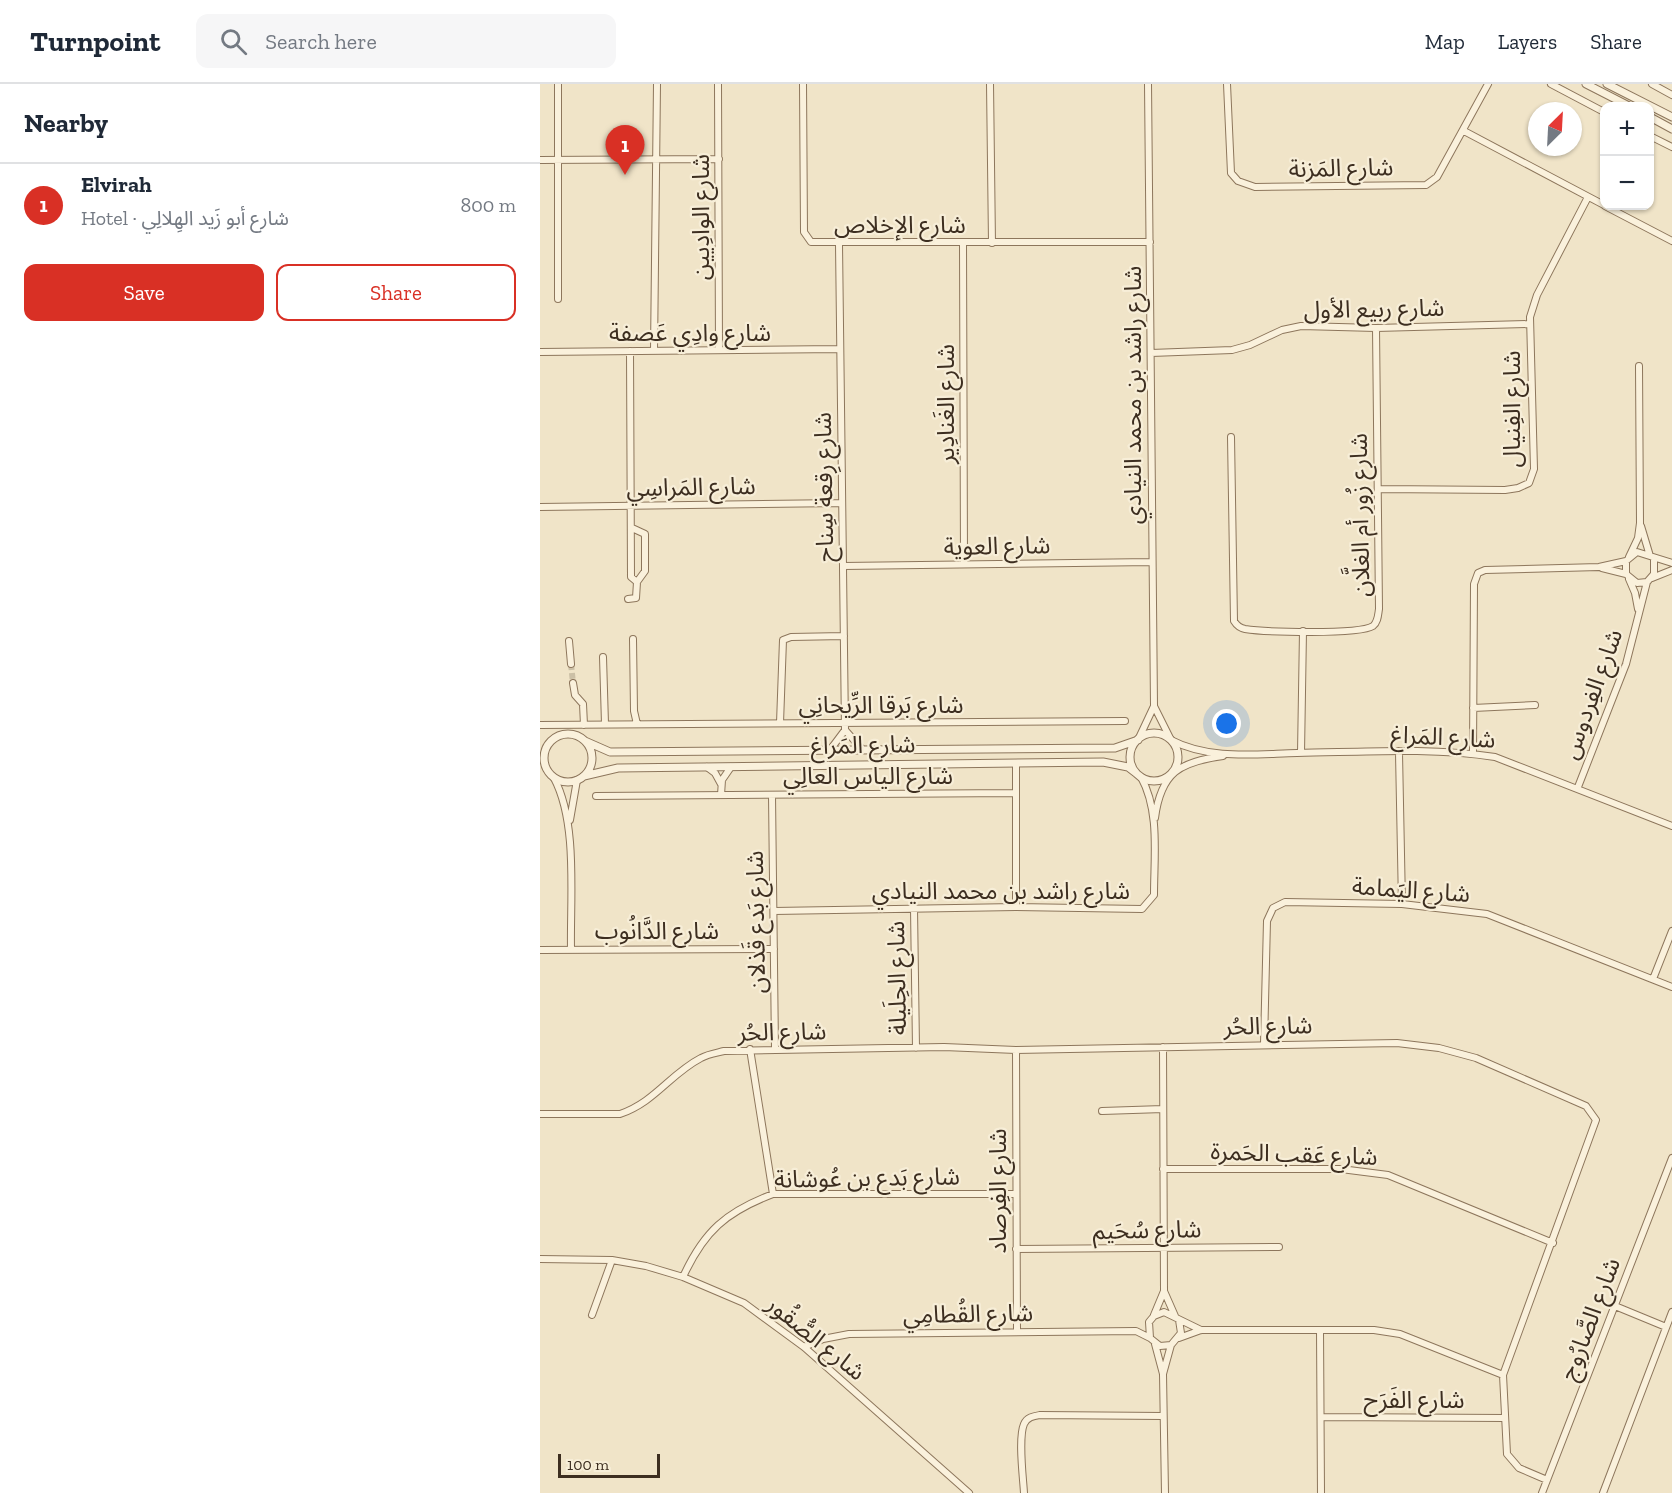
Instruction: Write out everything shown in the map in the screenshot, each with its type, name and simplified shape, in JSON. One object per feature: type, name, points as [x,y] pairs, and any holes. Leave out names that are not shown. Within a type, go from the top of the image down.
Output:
[{"type":"street","points":[[558,84],[558,299]]},
{"type":"street","points":[[654,351],[658,159],[657,84]]},
{"type":"street","name":"شارع الوادِيين","points":[[718,84],[719,350]]},
{"type":"street","name":"شارع الإخلاص","points":[[803,84],[804,232],[811,242],[839,244],[1150,242]]},
{"type":"street","points":[[990,84],[992,243]]},
{"type":"street","name":"شارع راشد بن محمد النيادي","points":[[1148,84],[1154,706],[1171,740]]},
{"type":"street","name":"شارع المَزنة","points":[[1227,84],[1231,173],[1238,181],[1255,187],[1426,184],[1437,177],[1488,84]]},
{"type":"street","points":[[1551,84],[1600,109]]},
{"type":"street","points":[[1586,84],[1621,102]]},
{"type":"street","points":[[1607,84],[1672,117]]},
{"type":"street","points":[[1652,84],[1672,95]]},
{"type":"street","points":[[1654,119],[1672,129]]},
{"type":"street","points":[[1464,131],[1600,203]]},
{"type":"street","points":[[1654,138],[1672,147]]},
{"type":"street","points":[[540,160],[719,159]]},
{"type":"street","name":"شارع الفِنيال","points":[[1378,489],[1505,490],[1529,483],[1534,469],[1529,324],[1537,295],[1588,197]]},
{"type":"street","points":[[1614,210],[1672,241]]},
{"type":"street","name":"شارع الغَنادِير","points":[[963,243],[964,564]]},
{"type":"street","name":"شارع رِقعة سِناح","points":[[839,244],[845,726]]},
{"type":"street","name":"شارع ربيع الأول","points":[[1151,353],[1232,350],[1250,345],[1282,330],[1301,326],[1376,328],[1529,324]]},
{"type":"street","name":"شارع زُور أم الغلَّان","points":[[1231,437],[1234,621],[1243,629],[1303,632],[1362,629],[1373,626],[1378,619],[1376,328]]},
{"type":"street","name":"شارع وادِي عَصفة","points":[[540,352],[840,349]]},
{"type":"street","points":[[630,351],[631,577],[637,582]]},
{"type":"street","points":[[1627,576],[1627,559],[1638,538],[1640,523],[1639,366]]},
{"type":"street","name":"شارع المَراسِي","points":[[540,507],[842,503]]},
{"type":"street","points":[[1640,523],[1656,570],[1649,580]]},
{"type":"street","points":[[628,599],[636,598],[637,582],[645,571],[645,534],[632,528]]},
{"type":"street","points":[[1473,754],[1474,584],[1478,573],[1485,570],[1599,567],[1642,552],[1652,558],[1672,563]]},
{"type":"street","name":"شارع العوية","points":[[843,566],[1152,562]]},
{"type":"street","points":[[1599,567],[1627,576],[1637,583],[1672,570]]},
{"type":"street","name":"شارع الفِردوس","points":[[1627,576],[1635,593],[1638,613]]},
{"type":"street","name":"شارع الفِردوس","points":[[1578,787],[1626,664],[1634,640],[1638,613],[1649,580]]},
{"type":"street","points":[[1301,753],[1303,632]]},
{"type":"street","points":[[780,723],[783,640],[791,637],[844,636]]},
{"type":"street","points":[[633,639],[634,707],[637,724]]},
{"type":"street","points":[[569,641],[571,664]]},
{"type":"street","points":[[603,657],[605,724]]},
{"type":"street","points":[[573,683],[575,695],[583,704],[584,725]]},
{"type":"street","points":[[1473,708],[1535,705]]},
{"type":"street","name":"شارع راشد بن محمد النيادي","points":[[1138,740],[1154,706]]},
{"type":"street","name":"شارع بَرقا الرِّيحانِي","points":[[540,725],[780,723],[845,726],[1125,721]]},
{"type":"street","points":[[830,750],[845,726],[862,749]]},
{"type":"street","points":[[1155,734],[1171,740],[1178,758],[1170,775],[1161,780],[1150,781],[1141,777],[1131,763],[1131,755],[1138,740],[1155,734]]},
{"type":"street","points":[[540,749],[564,735],[572,735],[585,741],[592,755],[592,763],[581,778],[569,824]]},
{"type":"street","name":"شارع المَراغ","points":[[585,741],[610,752],[1116,748],[1138,740]]},
{"type":"street","name":"شارع المَراغ","points":[[1171,740],[1198,751],[1235,754],[1473,754],[1517,764],[1672,826]]},
{"type":"street","points":[[551,741],[544,755],[544,770],[554,778],[562,792],[569,824],[571,950]]},
{"type":"street","points":[[1399,753],[1402,904]]},
{"type":"street","name":"شارع المَراغ","points":[[1170,775],[1193,761],[1235,754]]},
{"type":"street","name":"شارع المَراغ","points":[[581,778],[618,768],[1103,762],[1128,767],[1141,777]]},
{"type":"street","points":[[1016,763],[1016,907]]},
{"type":"street","points":[[707,767],[717,776],[721,784],[721,795]]},
{"type":"street","points":[[721,784],[731,767]]},
{"type":"street","name":"شارع راشد بن محمد النيادي","points":[[774,911],[1016,907],[1142,909],[1154,895],[1154,828],[1159,794],[1170,775]]},
{"type":"street","name":"شارع راشد بن محمد النيادي","points":[[1141,777],[1149,795],[1154,828]]},
{"type":"street","points":[[554,778],[570,782],[581,778]]},
{"type":"street","name":"شارع الياس العالِي","points":[[596,796],[1015,793]]},
{"type":"street","name":"شارع بَدع قَذلان","points":[[772,795],[775,1049]]},
{"type":"street","name":"شارع اليَمامة","points":[[1264,1044],[1267,921],[1273,908],[1285,902],[1402,904],[1487,914],[1672,987]]},
{"type":"street","name":"شارع الحِلَيلة","points":[[914,908],[916,1048]]},
{"type":"street","points":[[1653,979],[1672,931]]},
{"type":"street","name":"شارع الدَّانُوب","points":[[540,950],[774,949]]},
{"type":"street","name":"شارع الحُر","points":[[540,1114],[620,1114],[646,1103],[701,1058],[724,1051],[750,1049],[1016,1050],[1397,1043],[1439,1048],[1476,1058],[1591,1109],[1596,1125],[1503,1376],[1508,1458],[1519,1468],[1547,1480]]},
{"type":"street","points":[[1136,1331],[1154,1316],[1164,1291],[1163,1047]]},
{"type":"street","points":[[750,1049],[773,1194]]},
{"type":"street","name":"شارع الفِرصاد","points":[[1016,1050],[1017,1331]]},
{"type":"street","points":[[1102,1111],[1163,1109]]},
{"type":"street","name":"شارع الصَّارُوج","points":[[1542,1493],[1672,1158]]},
{"type":"street","name":"شارع عَقب الحَمرة","points":[[1164,1169],[1341,1169],[1388,1175],[1553,1243]]},
{"type":"street","name":"شارع بَدع بن عُوشانة","points":[[683,1277],[699,1247],[724,1219],[741,1206],[773,1194],[1016,1194]]},
{"type":"street","name":"شارع سُحَيم","points":[[1016,1249],[1279,1247]]},
{"type":"street","name":"شارع الصُّقُور","points":[[540,1259],[612,1260],[683,1277],[744,1304],[804,1347],[969,1493]]},
{"type":"street","points":[[592,1315],[612,1260]]},
{"type":"street","points":[[1164,1291],[1181,1329],[1179,1338]]},
{"type":"street","points":[[1615,1306],[1666,1327]]},
{"type":"street","points":[[1154,1316],[1164,1312],[1201,1330]]},
{"type":"street","points":[[1603,1493],[1672,1312]]},
{"type":"street","points":[[1149,1322],[1150,1338],[1155,1344],[1163,1374],[1165,1493]]},
{"type":"street","points":[[1163,1374],[1171,1345],[1179,1338],[1201,1330],[1320,1330],[1400,1334],[1503,1376]]},
{"type":"street","points":[[1320,1330],[1323,1418],[1322,1493]]},
{"type":"street","name":"شارع القُطامِي","points":[[804,1347],[823,1339],[849,1334],[1136,1331],[1150,1338]]},
{"type":"street","points":[[1155,1344],[1171,1345]]},
{"type":"street","points":[[1024,1493],[1023,1436],[1024,1425],[1029,1418],[1040,1415],[1163,1416]]},
{"type":"street","name":"شارع الفَرَح","points":[[1323,1418],[1504,1418]]},
{"type":"tunnel","points":[[571,664],[573,683]]},
{"type":"place","name":"Elvirah","points":[[625,175]]}]
